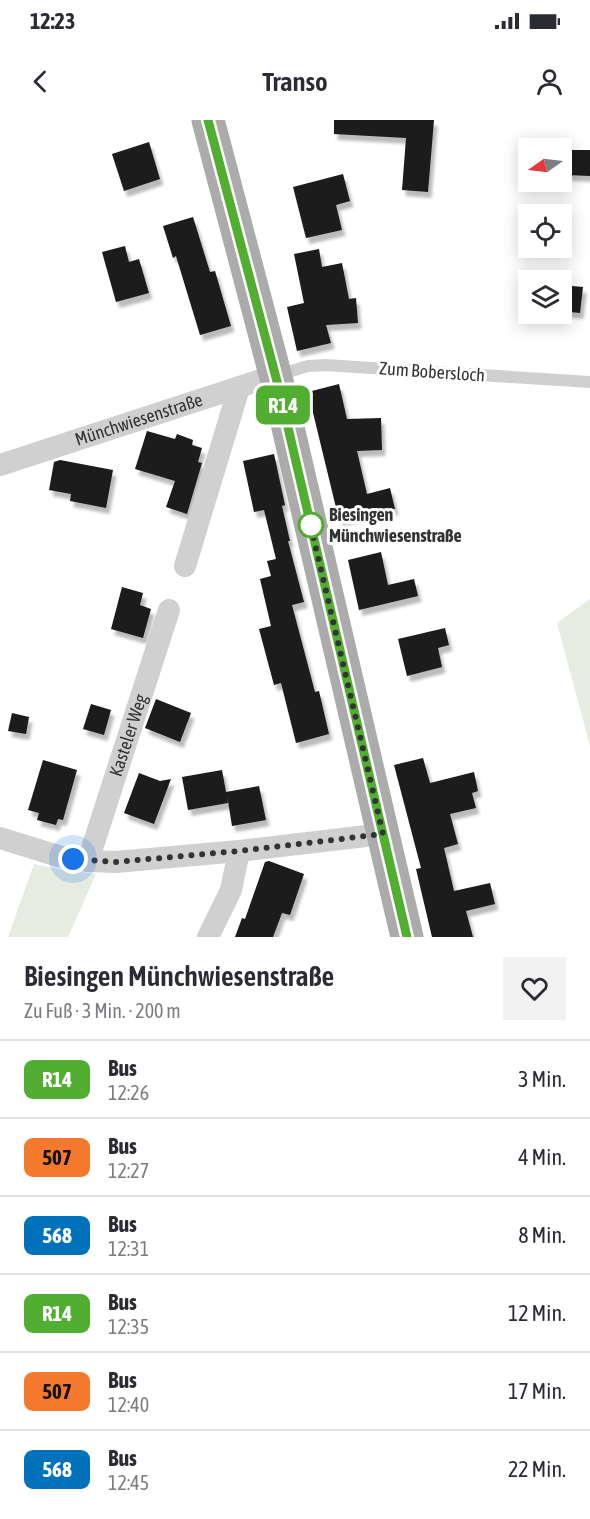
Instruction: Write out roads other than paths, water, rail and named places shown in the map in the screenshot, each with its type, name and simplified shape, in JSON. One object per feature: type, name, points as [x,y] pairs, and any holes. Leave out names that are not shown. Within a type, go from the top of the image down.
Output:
[{"type":"main road","points":[[208,120],[276,375],[406,937]]},
{"type":"street","name":"Münchwiesenstraße","points":[[0,465],[276,375]]},
{"type":"street","points":[[185,566],[239,388]]},
{"type":"street","name":"Kasteler Weg","points":[[88,861],[169,610]]},
{"type":"street","points":[[0,838],[58,856],[88,861],[116,862],[239,851],[383,834]]},
{"type":"street","points":[[208,937],[231,890],[239,851]]},
{"type":"lane","name":"Zum Bobersloch","points":[[276,375],[308,366],[325,365],[590,382]]},
{"type":"place","name":"Biesingen Münchwiesenstraße","points":[[311,525]]}]
